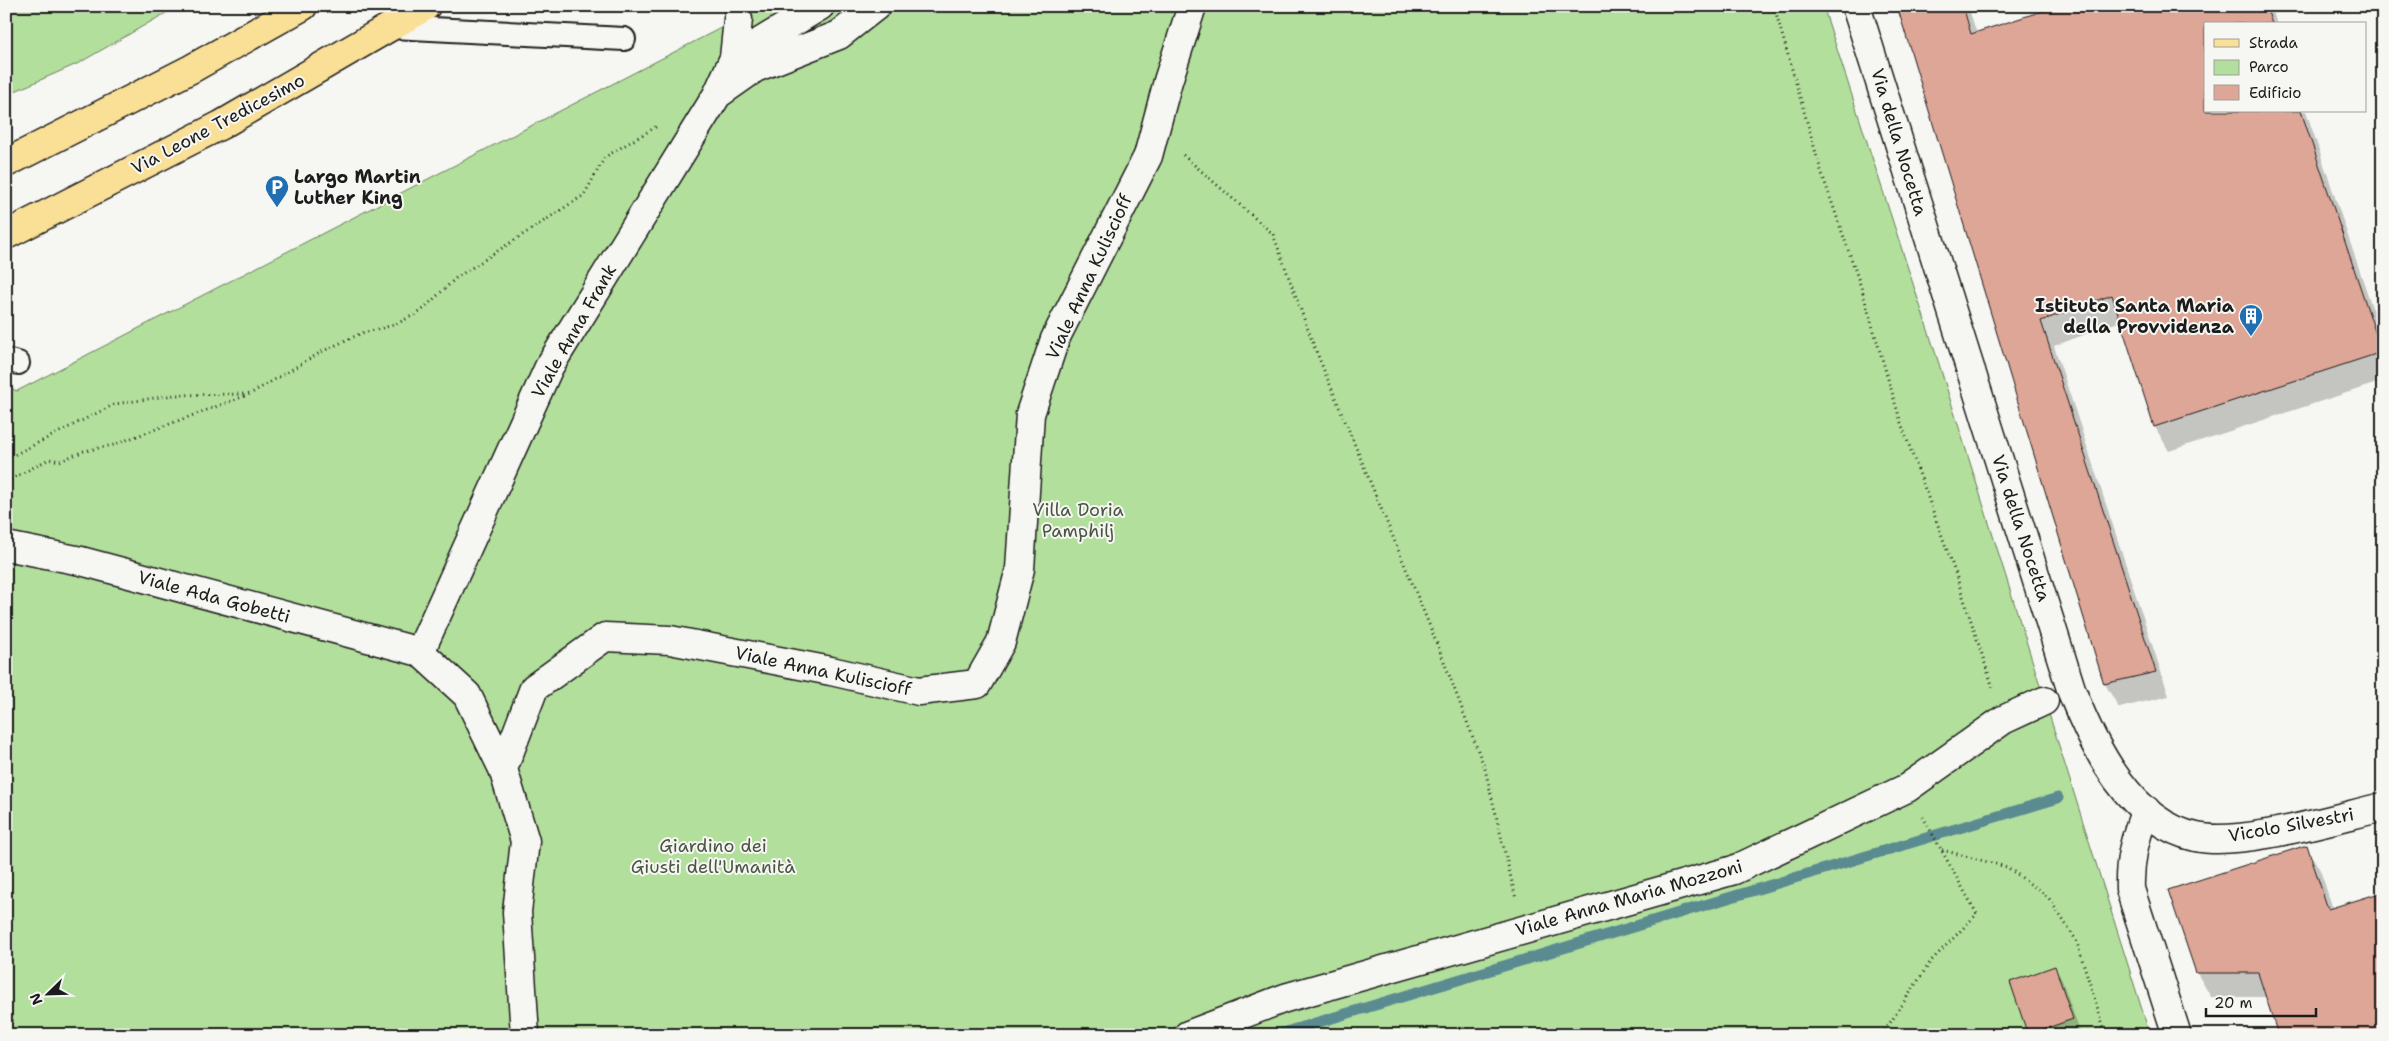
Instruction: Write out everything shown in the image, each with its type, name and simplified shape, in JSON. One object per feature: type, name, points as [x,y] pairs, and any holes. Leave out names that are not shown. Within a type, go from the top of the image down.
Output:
[{"type":"main road","points":[[6,163],[175,78],[303,6]]},
{"type":"main road","name":"Via Leone Tredicesimo","points":[[6,235],[221,125],[394,27],[426,6]]},
{"type":"street","points":[[734,58],[820,6]]},
{"type":"street","points":[[716,95],[755,68],[839,35],[876,6]]},
{"type":"street","name":"Viale Anna Kuliscioff","points":[[503,769],[534,688],[604,636],[670,640],[919,691],[977,684],[1001,642],[1020,569],[1030,414],[1055,339],[1148,156],[1168,81],[1192,6]]},
{"type":"street","name":"Via della Nocetta","points":[[1856,6],[2072,692],[2102,755],[2126,790],[2146,810]]},
{"type":"street","name":"Viale Anna Frank","points":[[420,652],[549,367],[716,95],[734,58],[738,19]]},
{"type":"street","name":"Viale Ada Gobetti","points":[[6,546],[81,561],[420,652]]},
{"type":"street","points":[[420,652],[467,695],[503,769],[525,841],[517,912],[525,1035]]},
{"type":"street","name":"Viale Anna Maria Mozzoni","points":[[1188,1035],[1285,998],[1524,928],[1734,870],[1907,788],[2004,720],[2044,701]]},
{"type":"street","name":"Vicolo Silvestri","points":[[2146,810],[2170,828],[2184,834],[2198,838],[2220,838],[2258,834],[2383,808]]},
{"type":"street","points":[[2146,810],[2132,848],[2129,872],[2130,889],[2177,1035]]},
{"type":"lane","points":[[394,27],[624,39]]},
{"type":"path","points":[[1774,6],[1821,171],[1861,287],[1901,423],[1955,572],[2004,720]]},
{"type":"path","points":[[6,482],[49,459],[60,461],[84,451],[113,445],[250,394],[324,351],[362,333],[394,325],[420,312],[456,278],[584,194],[605,157],[668,120]]},
{"type":"path","points":[[1155,131],[1273,234],[1314,346],[1438,646],[1485,769],[1505,861],[1524,928]]},
{"type":"path","points":[[6,459],[115,404],[174,395],[250,394]]},
{"type":"path","points":[[1882,1035],[1931,961],[1977,914],[1928,828]]},
{"type":"path","points":[[1940,849],[2007,867],[2048,898],[2076,940],[2106,1035]]},
{"type":"green space","points":[[6,6],[178,6],[79,63],[6,95]]},
{"type":"green space","name":"Villa Doria Pamphilj","points":[[749,6],[1823,6],[1939,364],[2150,1035],[6,1035],[6,387],[17,391],[748,14]]},
{"type":"building","name":"Istituto Santa Maria della Provvidenza","points":[[1897,6],[1963,6],[1971,34],[2058,6],[2266,6],[2271,22],[2204,22],[2204,112],[2301,112],[2382,352],[2154,427],[2112,295],[2041,321],[2156,672],[2104,684]]},
{"type":"building","points":[[2307,845],[2328,909],[2383,892],[2383,1035],[2278,1035],[2258,973],[2196,973],[2168,890]]},
{"type":"building","points":[[2055,966],[2073,1019],[2028,1035],[2010,982]]},
{"type":"waterway","points":[[1276,1035],[2058,798]]},
{"type":"place","name":"Largo Martin Luther King","points":[[277,208]]},
{"type":"place","name":"Istituto Santa Maria della Provvidenza","points":[[2251,337]]},
{"type":"park label","name":"Giardino dei Giusti dell'Umanità","points":[[713,856]]}]
